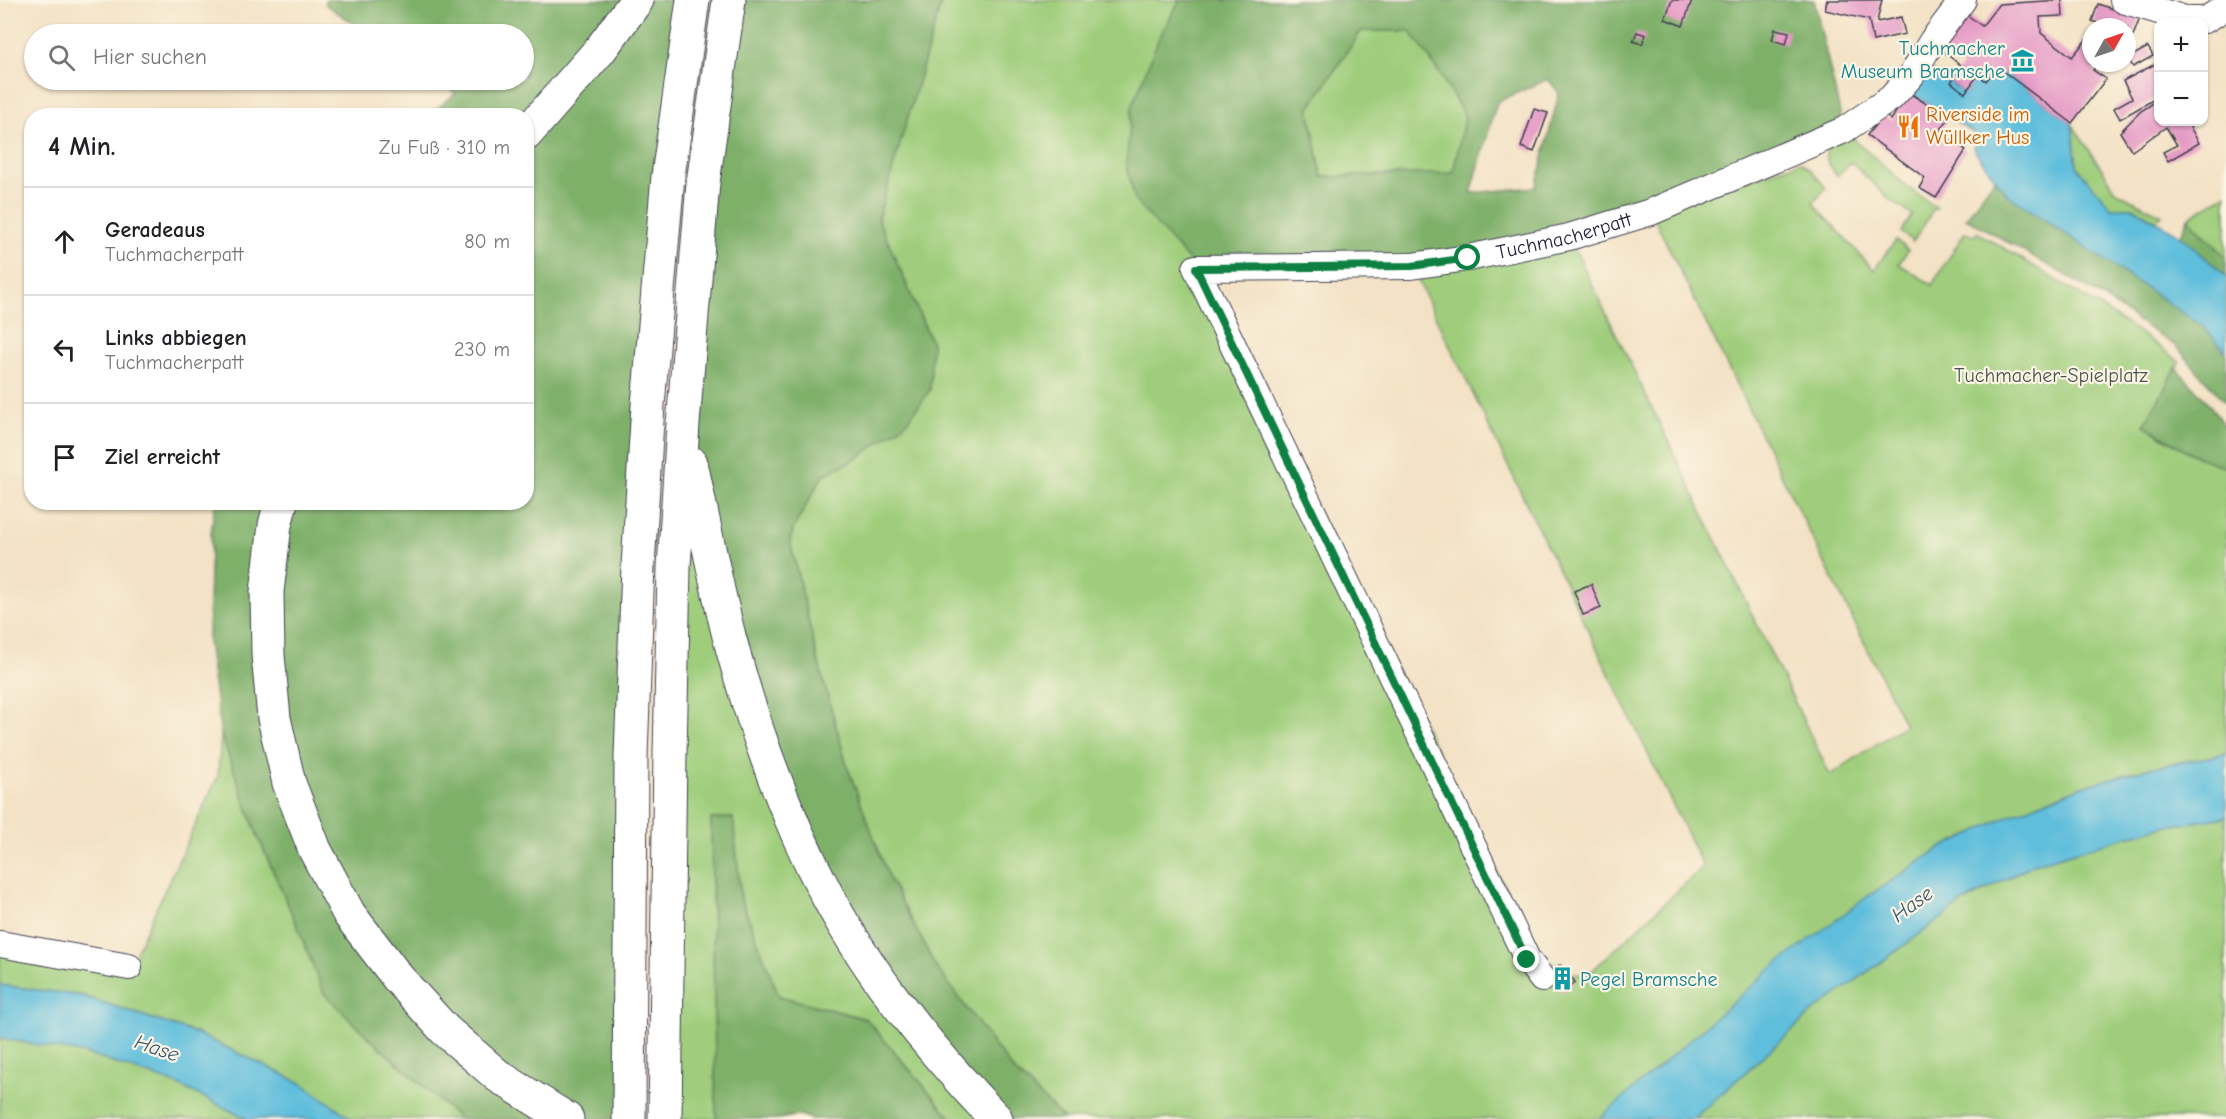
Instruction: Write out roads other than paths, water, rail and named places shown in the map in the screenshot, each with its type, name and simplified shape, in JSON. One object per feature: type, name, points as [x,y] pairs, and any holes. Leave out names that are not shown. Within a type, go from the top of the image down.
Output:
[{"type":"highway","points":[[534,125],[600,51],[637,0]]},
{"type":"highway","points":[[629,1119],[632,756],[638,566],[648,405],[668,176],[693,0]]},
{"type":"highway","points":[[665,1104],[673,614],[682,424],[703,183],[729,0]]},
{"type":"highway","points":[[682,424],[730,639],[750,709],[801,839],[830,899],[873,970],[918,1030],[996,1119]]},
{"type":"highway","points":[[279,510],[267,592],[268,655],[273,707],[289,783],[315,850],[349,914],[398,978],[445,1030],[498,1076],[567,1119]]},
{"type":"street","name":"Tuchmacherpatt","points":[[1542,979],[1527,960],[1196,268],[1412,266],[1468,258],[1569,237],[1651,212],[1844,130],[1891,98],[1911,76],[1932,41],[1963,0]]},
{"type":"street","points":[[2123,0],[2188,20],[2205,20],[2226,7]]},
{"type":"street","points":[[0,945],[129,967]]},
{"type":"water","points":[[1926,66],[1965,93],[1978,75],[1986,81],[1993,72],[1999,77],[2004,72],[2072,123],[2077,167],[2111,208],[2134,208],[2181,236],[2226,276],[2226,352],[2204,327],[2008,195],[1973,149],[1980,137],[1908,92]]},
{"type":"water","name":"Hase","points":[[2226,754],[2226,817],[2161,827],[2033,864],[1964,902],[1815,1010],[1693,1119],[1599,1119],[1777,964],[1868,896],[1939,849],[2006,817],[2080,787],[2149,768]]},
{"type":"water","name":"Hase","points":[[0,985],[83,996],[198,1034],[301,1083],[352,1119],[247,1119],[177,1084],[87,1054],[0,1038]]},
{"type":"place","name":"Tuchmacher Museum Bramsche","points":[[2023,60]]},
{"type":"place","name":"Riverside im Wüllker Hus","points":[[1908,126]]},
{"type":"place","name":"Pegel Bramsche","points":[[1562,979]]},
{"type":"park label","name":"Tuchmacher-Spielplatz","points":[[2051,375]]}]
